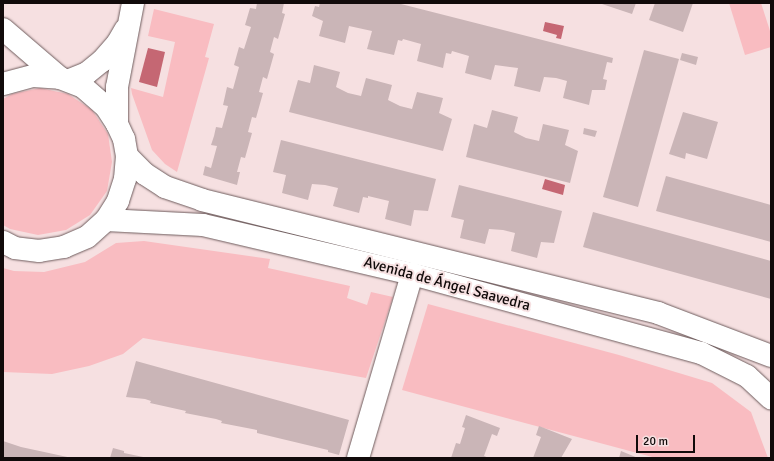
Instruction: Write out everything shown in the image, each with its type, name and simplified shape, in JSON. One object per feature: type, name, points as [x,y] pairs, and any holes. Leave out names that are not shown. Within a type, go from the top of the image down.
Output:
[{"type":"street","points":[[3,84],[33,76],[65,79],[86,73],[102,61],[117,44],[131,12]]},
{"type":"street","points":[[117,124],[117,87],[131,12]]},
{"type":"street","points":[[3,29],[65,79],[95,96],[117,124],[124,139],[127,156],[126,179],[121,194],[106,220],[87,237],[64,247],[39,251],[15,248],[3,242]]},
{"type":"street","name":"Avenida de Ángel Saavedra","points":[[127,156],[144,174],[165,187],[202,200],[658,313],[771,356]]},
{"type":"street","name":"Avenida de Ángel Saavedra","points":[[106,220],[203,225],[412,274],[701,353],[747,376],[771,398]]},
{"type":"street","points":[[358,458],[412,274]]},
{"type":"shaded area","points":[[729,3],[761,3],[771,34],[771,47],[745,55]]},
{"type":"shaded area","points":[[154,9],[214,24],[205,57],[209,58],[177,172],[165,164],[152,150],[131,88],[163,97],[175,42],[148,36]]},
{"type":"shaded area","points":[[545,22],[564,26],[561,39],[556,38],[557,35],[543,31]]},
{"type":"shaded area","points":[[148,48],[165,52],[157,87],[139,82]]},
{"type":"shaded area","points":[[40,88],[68,94],[92,110],[108,134],[112,162],[107,191],[90,215],[66,230],[38,235],[10,229],[3,225],[3,99],[12,94]]},
{"type":"shaded area","points":[[545,179],[565,185],[563,195],[542,189]]},
{"type":"shaded area","points":[[144,241],[270,259],[268,268],[350,286],[347,298],[367,305],[371,292],[393,297],[366,378],[143,338],[123,354],[89,366],[52,374],[3,372],[3,268],[14,271],[44,272],[85,262],[116,243]]},
{"type":"shaded area","points":[[428,304],[619,355],[712,383],[751,412],[768,458],[656,458],[402,390]]},
{"type":"building","points":[[257,3],[284,3],[282,13],[285,14],[278,39],[274,37],[270,52],[274,54],[267,79],[263,77],[259,92],[263,93],[256,118],[252,117],[248,132],[252,133],[245,158],[241,157],[237,172],[240,172],[237,185],[203,175],[205,166],[211,168],[217,146],[211,145],[216,127],[222,128],[228,106],[223,105],[227,87],[233,89],[239,67],[234,65],[239,47],[244,49],[251,27],[245,25],[250,8],[256,9]]},
{"type":"building","points":[[320,3],[397,3],[613,58],[612,63],[607,62],[603,79],[607,80],[605,90],[592,90],[589,105],[563,98],[567,81],[556,78],[544,77],[540,92],[514,86],[518,68],[495,65],[491,80],[465,73],[469,56],[452,51],[451,54],[446,53],[443,68],[417,61],[421,44],[403,39],[402,41],[398,40],[394,55],[367,49],[372,31],[349,26],[345,43],[319,36],[323,21],[312,16],[315,6],[319,7]]},
{"type":"building","points":[[599,3],[636,3],[632,14]]},
{"type":"building","points":[[655,3],[693,3],[683,32],[649,20]]},
{"type":"building","points":[[644,50],[679,59],[638,207],[603,197]]},
{"type":"building","points":[[682,53],[698,57],[696,65],[680,60]]},
{"type":"building","points":[[314,65],[340,72],[336,87],[348,93],[361,96],[366,78],[392,85],[388,100],[400,106],[412,109],[417,92],[443,98],[439,113],[452,119],[443,151],[289,112],[298,80],[310,83]]},
{"type":"building","points":[[492,110],[518,117],[514,132],[526,138],[539,141],[543,124],[569,130],[565,145],[578,151],[570,183],[466,157],[474,124],[487,128]]},
{"type":"building","points":[[683,112],[718,122],[707,159],[686,153],[685,159],[669,154]]},
{"type":"building","points":[[584,128],[597,131],[595,137],[583,134]]},
{"type":"building","points":[[281,140],[436,179],[428,211],[414,210],[411,226],[385,219],[389,201],[368,196],[368,198],[363,197],[359,213],[333,206],[338,188],[312,184],[308,200],[282,193],[286,175],[273,172]]},
{"type":"building","points":[[666,176],[771,205],[771,242],[656,211]]},
{"type":"building","points":[[459,185],[562,211],[554,243],[541,242],[537,258],[511,251],[515,233],[489,229],[485,244],[460,238],[464,220],[451,217]]},
{"type":"building","points":[[593,212],[771,261],[771,299],[583,247]]},
{"type":"building","points":[[136,361],[349,420],[339,455],[328,452],[328,450],[257,433],[257,430],[221,423],[222,421],[216,419],[185,413],[186,411],[150,403],[151,401],[145,399],[126,397]]},
{"type":"building","points":[[466,415],[500,428],[497,436],[492,434],[484,456],[489,458],[451,458],[456,443],[460,444],[465,428],[462,427]]},
{"type":"building","points":[[539,426],[572,439],[561,458],[533,458],[541,437],[536,435]]},
{"type":"building","points":[[3,441],[21,447],[72,458],[3,458]]},
{"type":"building","points":[[113,448],[124,451],[124,453],[148,458],[110,458]]},
{"type":"building","points":[[621,451],[638,458],[619,458]]}]
